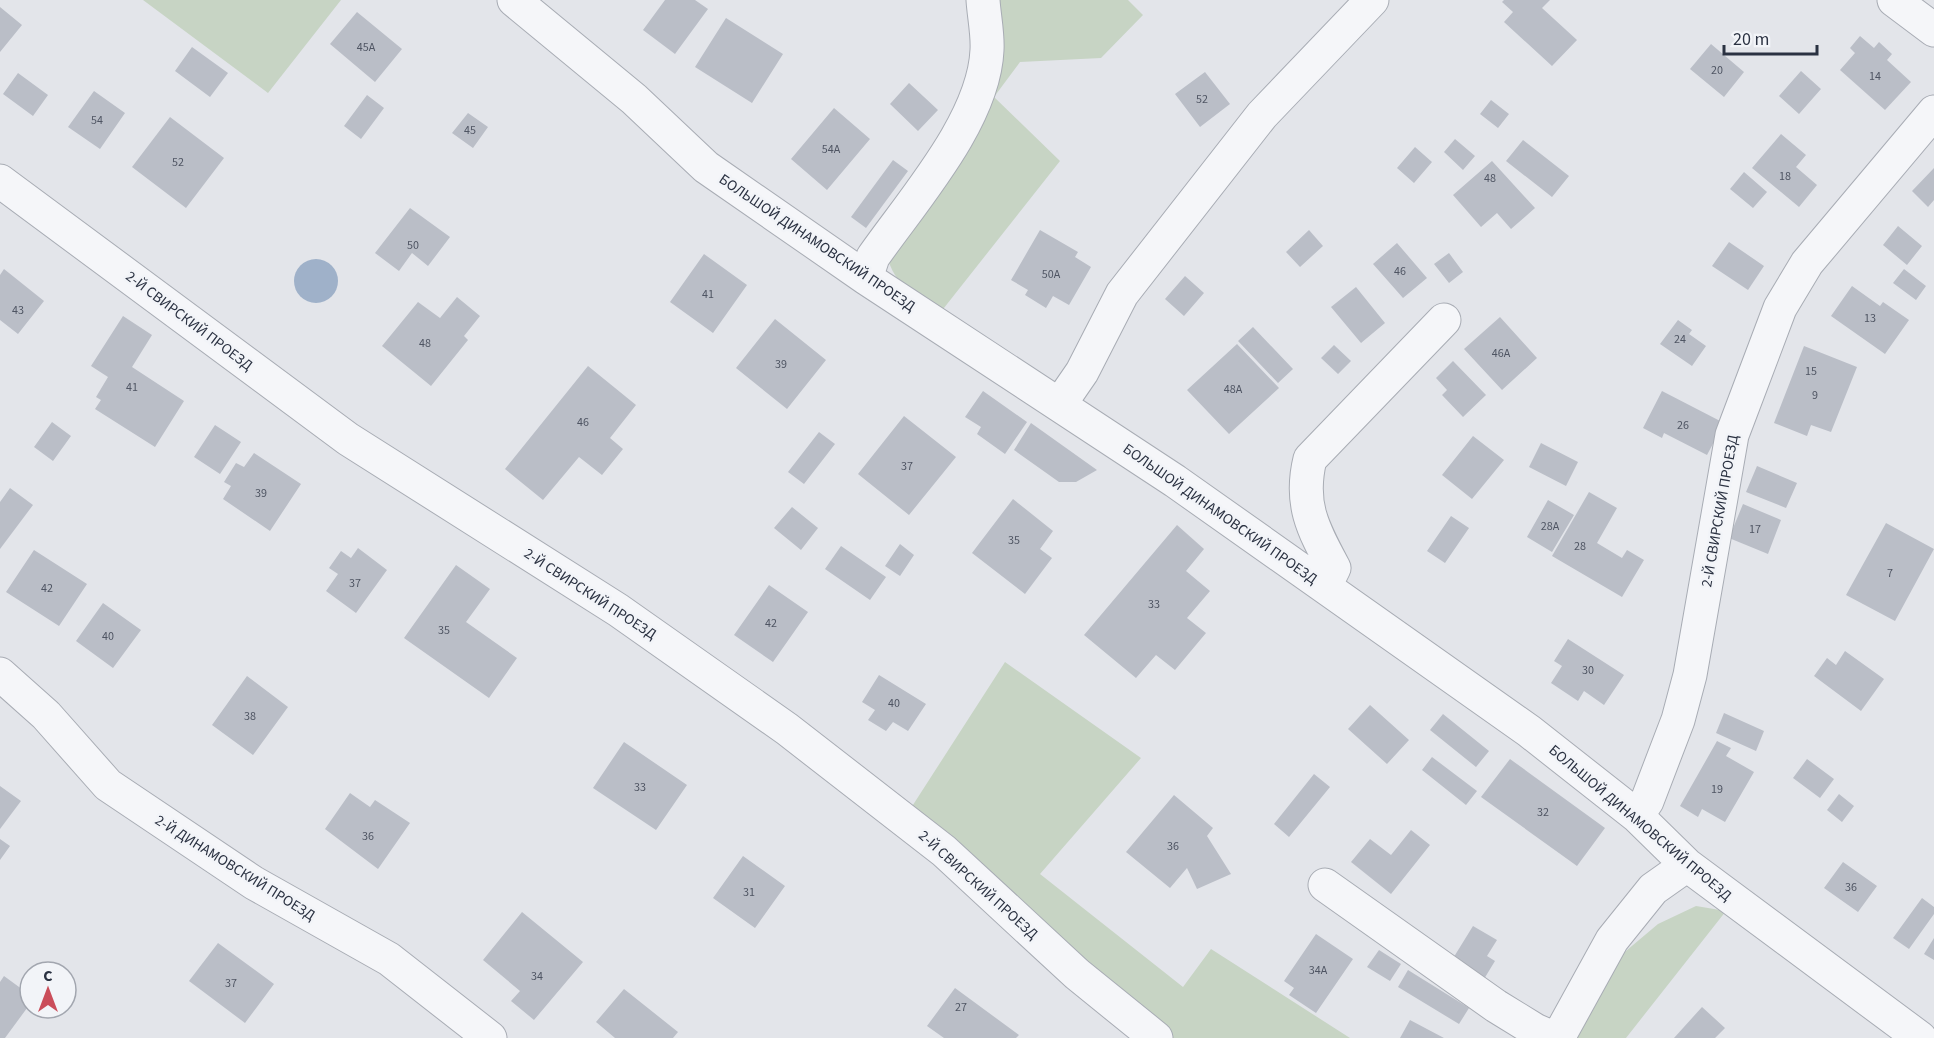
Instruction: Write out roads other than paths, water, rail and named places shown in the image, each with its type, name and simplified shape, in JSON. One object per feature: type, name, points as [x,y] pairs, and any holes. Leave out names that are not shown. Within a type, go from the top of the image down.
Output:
[{"type":"street","name":"БОЛЬШОЙ ДИНАМОВСКИЙ ПРОЕЗД","points":[[514,0],[634,99],[706,167],[866,278],[1060,404],[1325,586],[1529,731],[1637,816],[1687,865],[1920,1038]]},
{"type":"street","points":[[866,278],[873,257],[962,132],[979,90],[987,51],[982,0]]},
{"type":"street","points":[[1060,404],[1082,372],[1122,294],[1262,115],[1372,0]]},
{"type":"street","points":[[1894,0],[1934,30]]},
{"type":"street","name":"2-Й СВИРСКИЙ ПРОЕЗД","points":[[1637,816],[1647,801],[1678,720],[1690,675],[1732,435],[1780,308],[1807,263],[1934,112]]},
{"type":"street","name":"2-Й СВИРСКИЙ ПРОЕЗД","points":[[0,181],[348,439],[618,610],[787,729],[944,851],[1077,974],[1156,1038]]},
{"type":"street","points":[[1325,586],[1334,568],[1313,528],[1304,483],[1310,459],[1444,320]]},
{"type":"street","name":"2-Й ДИНАМОВСКИЙ ПРОЕЗД","points":[[0,674],[46,715],[108,785],[254,883],[389,959],[490,1038]]},
{"type":"street","points":[[1558,1038],[1611,940],[1653,890],[1687,865]]},
{"type":"street","points":[[1325,885],[1496,1006],[1535,1030],[1553,1038]]},
{"type":"water","points":[[316,259],[331,266],[338,281],[331,296],[316,303],[301,296],[294,281],[301,266]]}]
